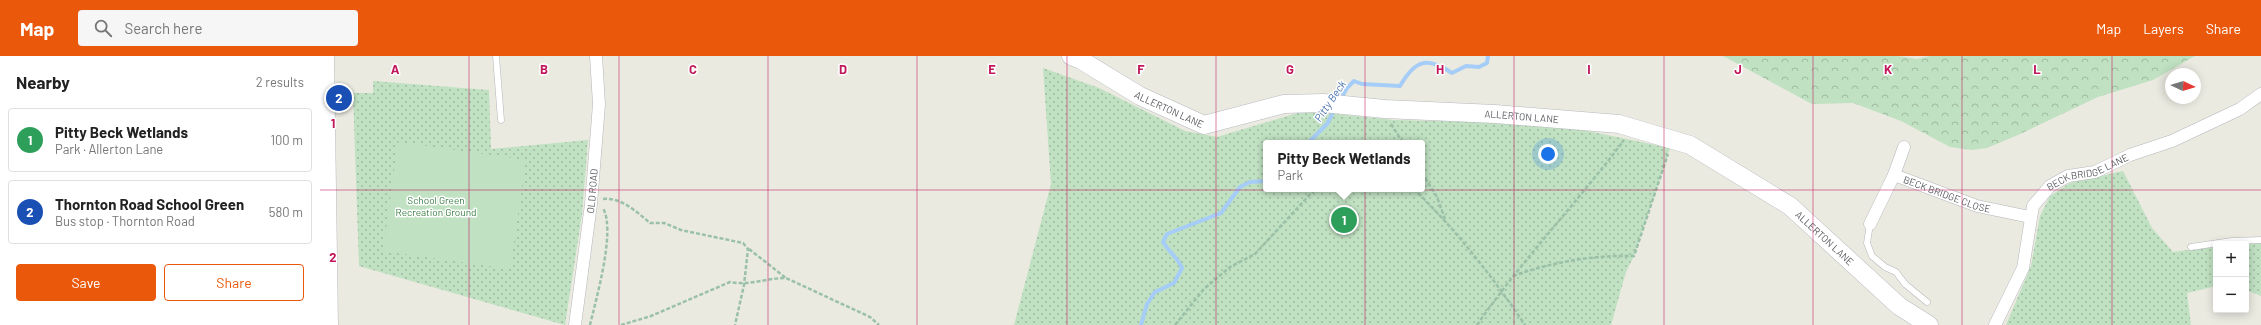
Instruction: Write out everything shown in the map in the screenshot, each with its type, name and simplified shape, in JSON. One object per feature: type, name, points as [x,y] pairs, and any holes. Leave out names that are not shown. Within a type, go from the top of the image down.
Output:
[{"type":"street","points":[[325,56],[323,125],[329,325]]},
{"type":"street","name":"OLD ROAD","points":[[574,325],[591,204],[599,104],[596,56]]},
{"type":"street","name":"ALLERTON LANE","points":[[1071,56],[1081,60],[1140,96],[1204,125],[1284,104],[1307,103],[1495,114],[1619,124],[1690,145],[1790,206],[1899,306],[1929,325]]},
{"type":"street","name":"BECK BRIDGE LANE","points":[[1995,325],[2023,268],[2030,217],[2033,206],[2040,197],[2059,180],[2068,176],[2095,172],[2130,155],[2172,141],[2240,109],[2261,94]]},
{"type":"street","points":[[1894,175],[1904,147]]},
{"type":"street","name":"BECK BRIDGE CLOSE","points":[[1870,224],[1894,175],[1977,206],[2030,217]]},
{"type":"lane","points":[[496,56],[501,120]]},
{"type":"lane","points":[[1870,224],[1867,243],[1872,256],[1885,267],[1896,272],[1905,284],[1927,302]]},
{"type":"lane","points":[[2191,247],[2232,241],[2261,240]]},
{"type":"path","points":[[1478,325],[1501,290],[1594,179],[1625,138],[1630,127]]},
{"type":"path","points":[[1513,276],[1555,263],[1609,255],[1634,256],[1673,140]]},
{"type":"path","points":[[1425,178],[1437,197],[1446,221]]},
{"type":"path","points":[[1175,325],[1204,289],[1230,267],[1255,254],[1312,192]]},
{"type":"path","points":[[1417,192],[1446,221],[1501,290],[1525,325]]},
{"type":"path","points":[[596,200],[611,198],[631,207],[650,223],[664,223],[681,230],[743,243],[748,249],[786,278],[870,317],[879,325]]},
{"type":"path","points":[[590,325],[605,258],[607,220],[600,205]]},
{"type":"path","points":[[735,325],[744,285],[748,249]]},
{"type":"path","points":[[621,325],[651,316],[730,282],[744,285],[771,278],[786,278]]},
{"type":"green space","points":[[1723,56],[1898,56],[1917,59],[1930,56],[2195,56],[2174,68],[2165,68],[2165,73],[2153,80],[2098,97],[2018,135],[1987,148],[1972,150],[1950,147],[1901,121],[1853,103],[1812,104]]},
{"type":"green space","points":[[1043,68],[1099,88],[1185,131],[1217,137],[1304,111],[1395,120],[1554,124],[1670,148],[1634,256],[1626,272],[1611,325],[1014,325],[1051,184]]},
{"type":"green space","name":"School Green Recreation Ground","points":[[373,81],[489,90],[491,149],[588,140],[582,214],[565,325],[359,266],[353,93],[373,93]]},
{"type":"green space","points":[[398,142],[526,160],[510,269],[383,251]]},
{"type":"green space","points":[[2123,171],[2152,228],[2173,252],[2213,246],[2213,287],[2187,293],[2191,325],[2006,325],[2031,266],[2040,216],[2050,196],[2070,183]]},
{"type":"green space","points":[[2249,243],[2261,243],[2261,296],[2249,291]]},
{"type":"waterway","name":"Pitty Beck","points":[[1340,100],[1347,88],[1354,81],[1362,84],[1400,86],[1411,71],[1422,63],[1435,64],[1452,73],[1466,66],[1479,67],[1487,63],[1488,56]]},
{"type":"waterway","name":"Pitty Beck","points":[[1311,140],[1327,124],[1335,109]]},
{"type":"waterway","name":"Pitty Beck","points":[[1141,325],[1147,304],[1155,292],[1174,283],[1182,268],[1163,242],[1167,234],[1221,213],[1240,187],[1250,182],[1263,181]]},
{"type":"place","name":"Thornton Road School Green","points":[[339,98]]},
{"type":"place","name":"Pitty Beck Wetlands","points":[[1344,220]]}]
